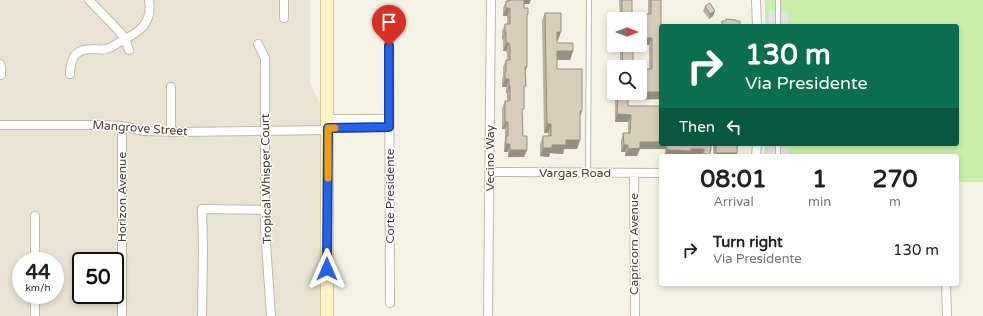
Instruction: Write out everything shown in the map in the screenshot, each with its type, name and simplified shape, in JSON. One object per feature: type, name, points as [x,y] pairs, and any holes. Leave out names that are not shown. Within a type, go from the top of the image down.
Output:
[{"type":"main road","points":[[327,0],[327,316]]},
{"type":"street","points":[[89,0],[119,31],[125,39],[129,50]]},
{"type":"street","points":[[70,74],[71,63],[75,54],[85,49],[106,49],[138,31],[147,22],[150,7],[149,0]]},
{"type":"street","points":[[284,0],[284,18]]},
{"type":"street","name":"Vecino Way","points":[[488,316],[491,0]]},
{"type":"street","points":[[756,0],[757,24]]},
{"type":"street","name":"Corte Presidente","points":[[389,16],[390,303]]},
{"type":"street","name":"Tropical Whisper Court","points":[[258,44],[265,58],[265,229],[271,316]]},
{"type":"street","points":[[0,64],[1,75]]},
{"type":"street","points":[[171,87],[171,131]]},
{"type":"street","name":"Mangrove Street","points":[[0,125],[100,125],[122,126],[144,131],[171,131],[265,130],[328,125],[389,123]]},
{"type":"street","name":"Horizon Avenue","points":[[122,126],[122,316]]},
{"type":"street","name":"Vargas Road","points":[[490,172],[659,173]]},
{"type":"street","name":"Capricorn Avenue","points":[[634,173],[635,316]]},
{"type":"street","points":[[202,316],[202,209],[265,210]]},
{"type":"street","points":[[35,216],[35,252]]},
{"type":"street","points":[[946,286],[947,316]]},
{"type":"street","points":[[35,304],[35,316]]},
{"type":"lane","points":[[588,173],[589,0]]},
{"type":"lane","points":[[778,0],[778,24]]},
{"type":"shaded area","points":[[0,0],[310,0],[310,84],[328,119],[327,316],[0,316]]},
{"type":"shaded area","points":[[768,11],[788,11],[788,24],[768,24]]},
{"type":"shaded area","points":[[768,146],[788,146],[788,154],[768,154]]},
{"type":"green space","points":[[765,0],[983,0],[983,182],[959,182],[959,154],[765,154],[765,146],[959,146],[959,24],[765,24]]},
{"type":"building","points":[[524,0],[524,8],[528,8],[527,67],[525,67],[526,86],[524,86],[524,109],[522,109],[523,136],[527,136],[527,150],[510,150],[510,144],[506,144],[506,136],[508,136],[508,122],[505,122],[505,101],[510,101],[510,86],[509,79],[505,79],[505,72],[506,60],[510,60],[510,47],[509,43],[506,43],[505,24],[510,24],[510,8],[506,8],[506,1]]},
{"type":"building","points":[[622,0],[632,0],[632,12],[622,12]]},
{"type":"building","points":[[651,0],[661,0],[661,24],[659,24],[659,92],[647,92],[647,69],[652,69],[652,38],[647,38],[647,14],[651,14]]},
{"type":"building","points":[[710,3],[715,11],[710,14],[705,6]]},
{"type":"building","points":[[545,13],[561,13],[561,32],[557,32],[557,43],[573,43],[573,51],[557,51],[557,69],[582,69],[580,140],[566,140],[566,145],[552,145],[552,148],[543,148],[543,136],[551,136],[551,124],[547,124]]},
{"type":"building","points":[[726,19],[736,20],[740,21],[740,24],[722,24],[722,21],[726,21]]},
{"type":"building","points":[[622,52],[633,52],[633,60],[623,60]]},
{"type":"building","points":[[618,100],[628,100],[628,106],[659,106],[659,142],[640,142],[640,148],[628,149],[628,145],[624,145],[623,133],[630,133],[631,115],[617,114]]},
{"type":"building","points":[[667,146],[711,146],[710,154],[704,154],[704,149],[691,149],[691,151],[667,150]]},
{"type":"building","points":[[716,146],[737,146],[737,153],[716,153]]},
{"type":"slow traffic","points":[[328,178],[328,128],[335,128]]},
{"type":"route","points":[[327,269],[328,128],[389,127],[389,46]]}]
